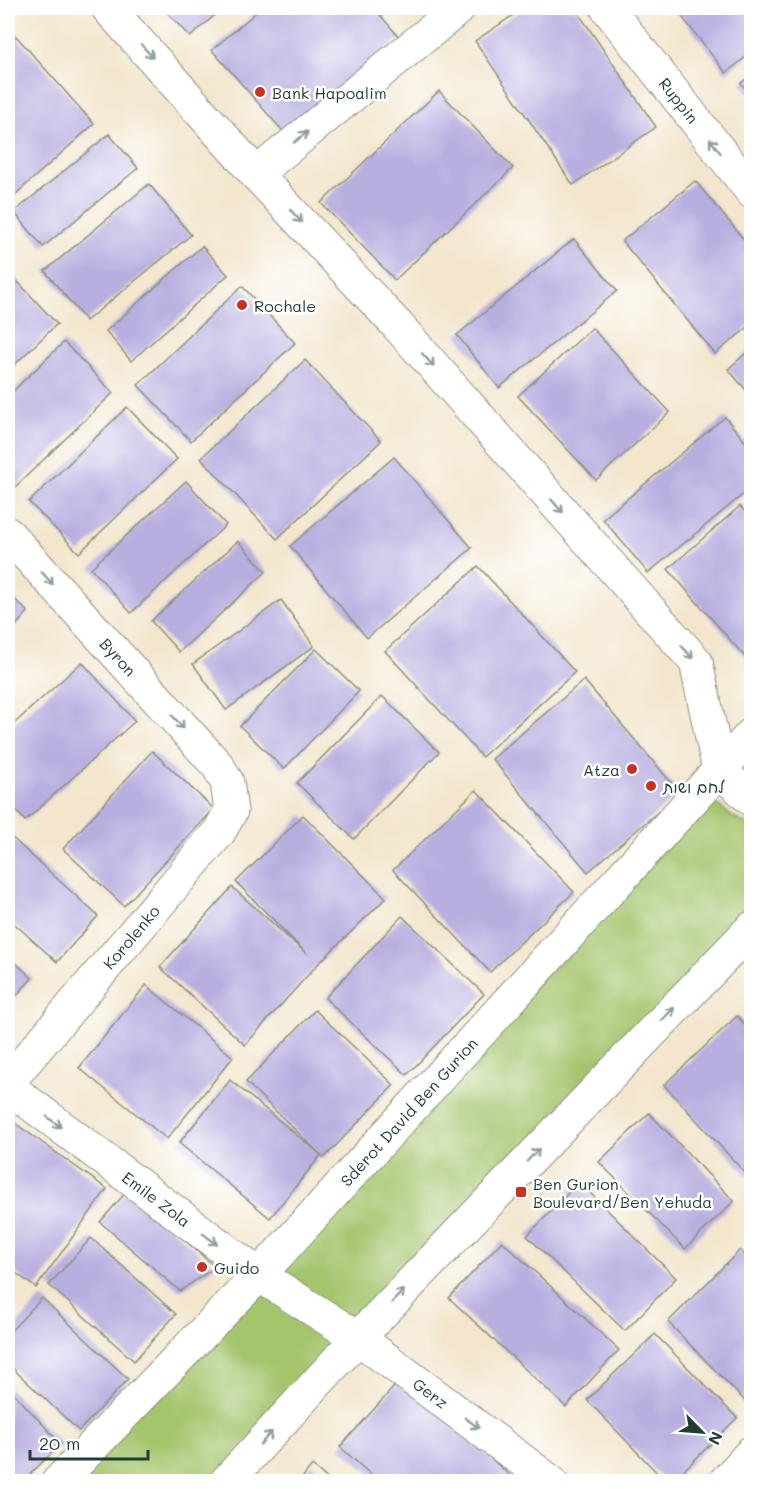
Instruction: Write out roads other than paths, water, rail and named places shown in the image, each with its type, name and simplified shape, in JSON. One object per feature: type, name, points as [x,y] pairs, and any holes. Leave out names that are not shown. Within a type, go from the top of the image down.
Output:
[{"type":"street","points":[[108,8],[256,174],[398,326],[696,662],[719,770],[752,800]]},
{"type":"street","points":[[256,174],[459,8]]},
{"type":"street","name":"Ruppin","points":[[607,8],[752,192]]},
{"type":"street","name":"Byron","points":[[8,534],[218,766],[227,782]]},
{"type":"street","name":"Sderot David Ben Gurion","points":[[58,1482],[259,1275],[752,734]]},
{"type":"street","name":"Korolenko","points":[[8,1084],[219,832],[231,811],[227,782]]},
{"type":"street","points":[[226,1482],[358,1338],[752,928]]},
{"type":"street","name":"Emile Zola","points":[[8,1084],[259,1275],[309,1307]]},
{"type":"street","name":"Gerz","points":[[309,1307],[358,1338],[551,1482]]},
{"type":"street","points":[[725,1482],[752,1452]]},
{"type":"place","name":"Bank Hapoalim","points":[[260,92]]},
{"type":"place","name":"Rochale","points":[[242,305]]},
{"type":"place","name":"Atza","points":[[632,769]]},
{"type":"place","name":"לחם ושות","points":[[651,786]]},
{"type":"place","name":"Ben Gurion Boulevard/Ben Yehuda","points":[[521,1192]]},
{"type":"place","name":"Guido","points":[[202,1267]]}]
